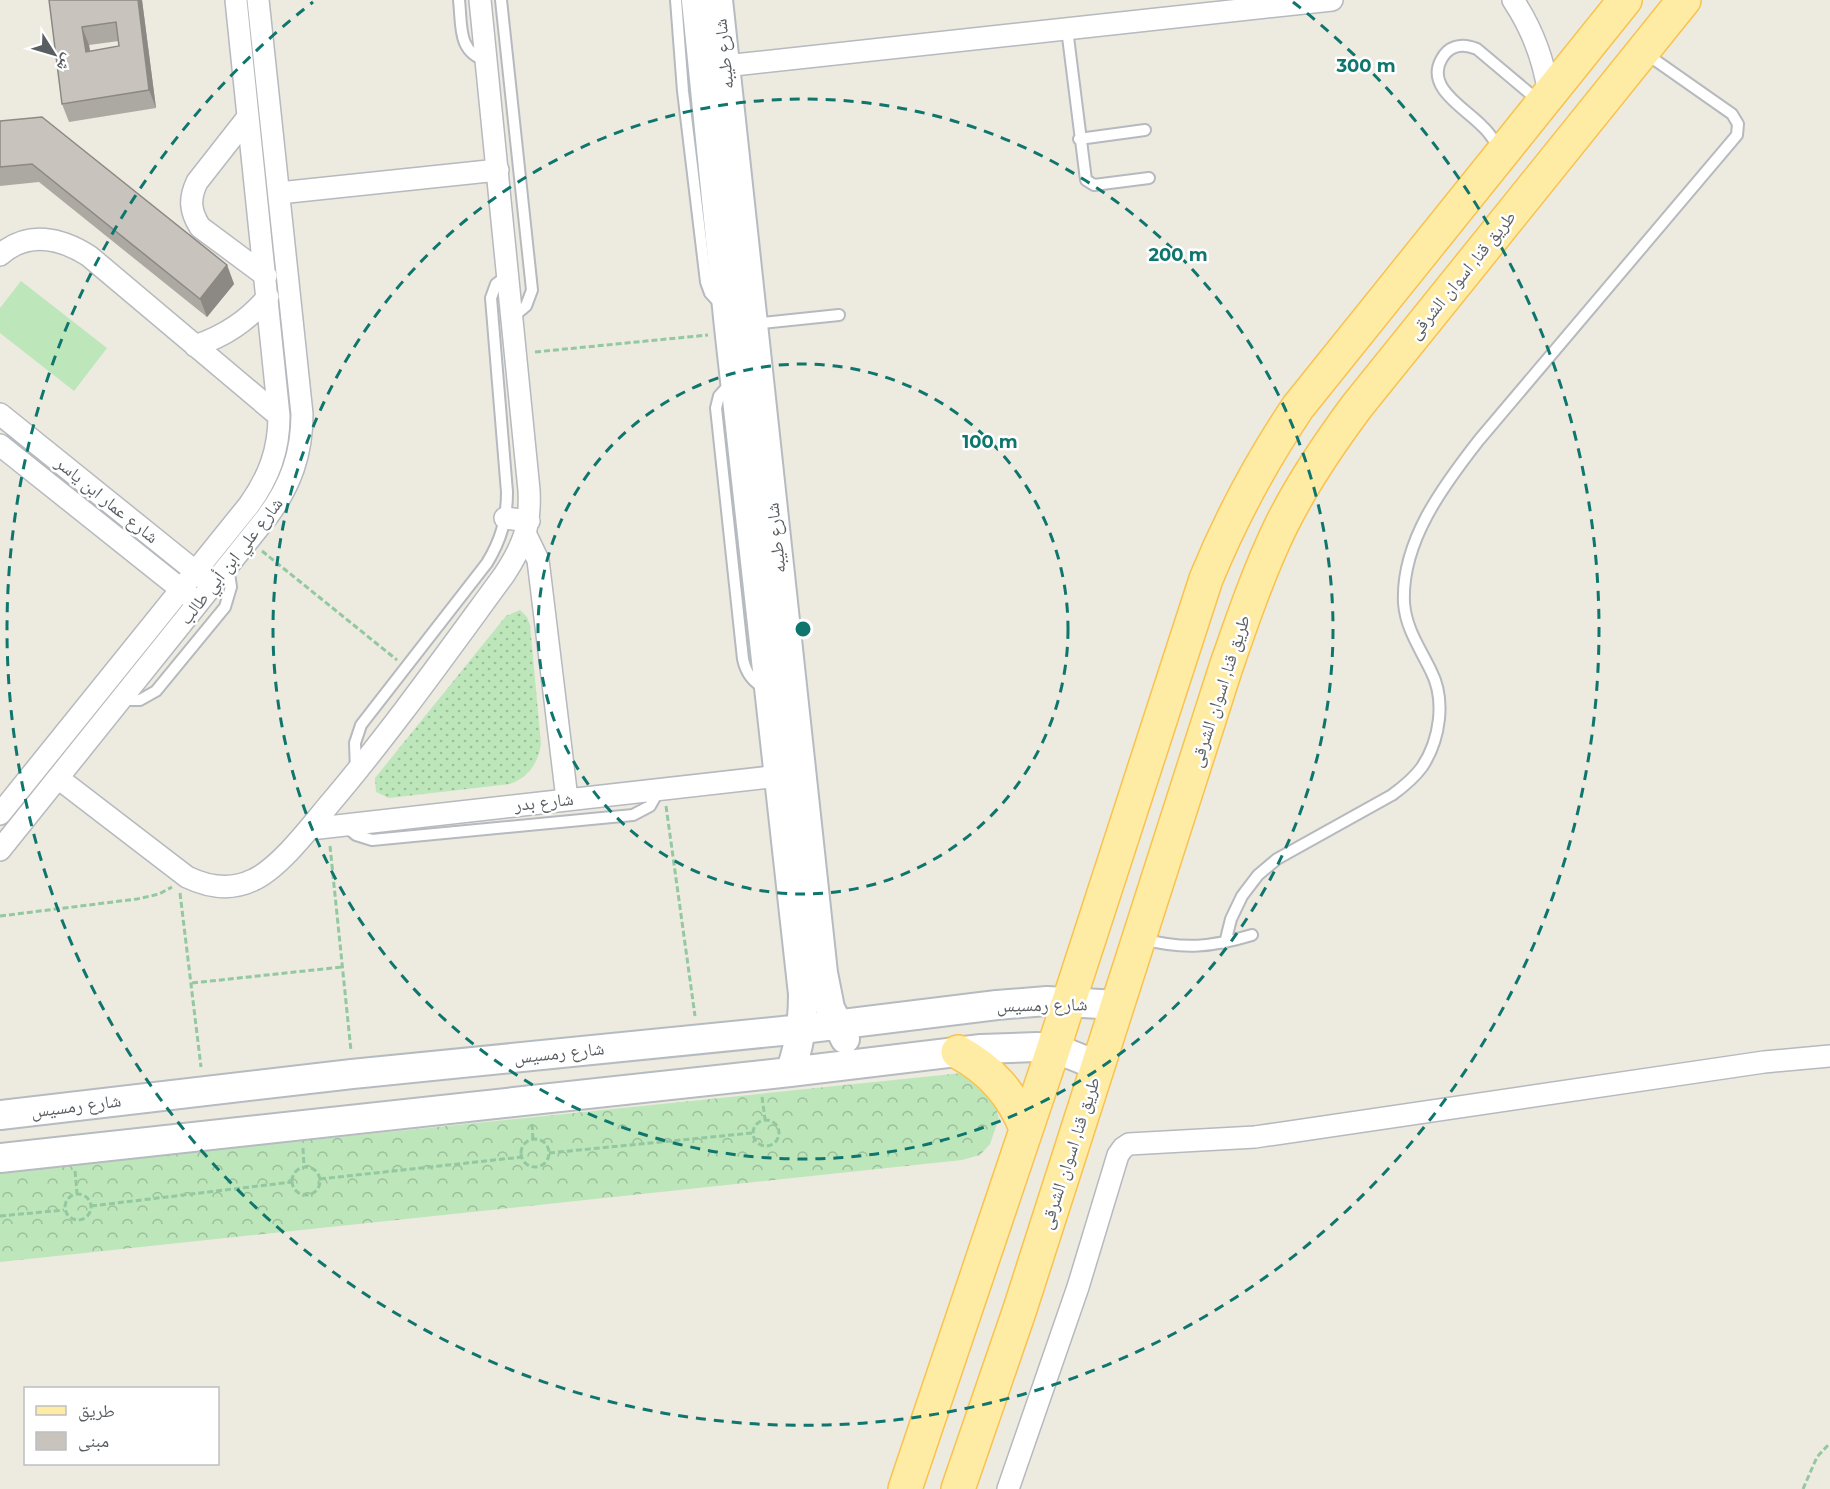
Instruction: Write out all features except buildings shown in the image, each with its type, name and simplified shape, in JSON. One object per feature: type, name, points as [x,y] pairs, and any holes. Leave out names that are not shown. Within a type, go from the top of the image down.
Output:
[{"type":"main road","name":"شارع طيبه","points":[[696,0],[735,323],[823,973],[830,1008],[837,1025],[849,1046],[866,1064]]},
{"type":"main road","name":"شارع طيبه","points":[[718,0],[725,66],[736,379],[803,994],[802,1029],[790,1072]]},
{"type":"main road","points":[[905,1489],[1053,1050],[1206,579],[1237,507],[1271,448],[1299,407],[1625,0]]},
{"type":"main road","name":"طريق قنا, اسوان الشرقى","points":[[958,1489],[1099,1066],[1242,621],[1264,561],[1296,498],[1325,450],[1357,406],[1684,0]]},
{"type":"main road","name":"شارع رمسيس","points":[[0,1115],[352,1074],[802,1029],[1006,1004],[1047,1001],[1118,1005]]},
{"type":"main road","points":[[3,1152],[1019,1047],[1053,1050],[1099,1066]]},
{"type":"main road","points":[[958,1052],[974,1060],[1000,1083],[1015,1105],[1026,1128]]},
{"type":"street","name":"شارع علي ابن أبي طالب","points":[[0,814],[249,505],[267,478],[277,448],[279,416],[236,0]]},
{"type":"street","name":"شارع علي ابن أبي طالب","points":[[0,850],[279,502],[288,486],[297,460],[302,432],[302,414],[258,0]]},
{"type":"street","points":[[480,0],[529,490],[527,528],[538,560],[567,799]]},
{"type":"street","points":[[725,66],[1332,0]]},
{"type":"street","points":[[1513,0],[1538,46],[1545,70],[1545,99]]},
{"type":"street","points":[[195,346],[236,328],[256,310],[267,286],[200,227],[193,217],[190,205],[197,182],[248,117]]},
{"type":"street","points":[[279,193],[498,171]]},
{"type":"street","points":[[0,255],[5,250],[26,241],[48,239],[70,244],[89,256],[279,416]]},
{"type":"street","name":"شارع عمار ابن ياسر","points":[[0,414],[213,586]]},
{"type":"street","name":"شارع عمار ابن ياسر","points":[[0,445],[199,604]]},
{"type":"street","points":[[505,518],[527,528]]},
{"type":"street","points":[[58,778],[183,879],[213,886],[240,885],[253,881],[327,826],[357,772],[504,575],[527,528]]},
{"type":"street","name":"شارع بدر","points":[[327,826],[779,776]]},
{"type":"street","points":[[1008,1489],[1078,1287],[1118,1155],[1129,1144],[1255,1137],[1764,1062],[1830,1056]]},
{"type":"lane","points":[[459,0],[465,46],[471,55],[487,61]]},
{"type":"lane","points":[[501,0],[532,290],[526,306],[513,317]]},
{"type":"lane","points":[[676,0],[683,91],[706,282],[714,298],[735,323],[839,315]]},
{"type":"lane","points":[[1067,29],[1084,175],[1090,183],[1100,185],[1149,178]]},
{"type":"lane","points":[[1502,154],[1488,132],[1442,88],[1437,79],[1437,66],[1443,55],[1454,47],[1466,45],[1478,49],[1545,99]]},
{"type":"lane","points":[[1225,943],[1231,919],[1242,896],[1258,875],[1277,859],[1392,795],[1408,783],[1422,767],[1432,750],[1437,730],[1439,696],[1436,682],[1410,631],[1406,617],[1405,580],[1417,537],[1443,490],[1479,440],[1737,135],[1738,124],[1732,114],[1643,51]]},
{"type":"lane","points":[[1079,139],[1145,130]]},
{"type":"lane","points":[[357,772],[355,744],[361,725],[487,563],[502,534],[507,492],[491,298],[496,284],[509,275]]},
{"type":"lane","points":[[121,700],[140,700],[156,691],[225,607],[231,587],[228,566]]},
{"type":"lane","points":[[327,826],[372,840],[633,815],[650,806],[662,790]]},
{"type":"lane","points":[[1140,938],[1182,946],[1225,943],[1252,934]]},
{"type":"path","points":[[516,354],[735,323]]},
{"type":"path","points":[[249,540],[406,667]]},
{"type":"path","points":[[662,790],[698,1039]]},
{"type":"path","points":[[327,826],[352,1074]]},
{"type":"path","points":[[0,916],[148,897],[159,894],[183,879],[191,984],[201,1067]]},
{"type":"path","points":[[191,984],[342,967]]},
{"type":"path","points":[[765,1119],[775,1123],[779,1132],[776,1142],[766,1147],[756,1143],[752,1133],[756,1124],[765,1119]]},
{"type":"path","points":[[549,1153],[752,1133]]},
{"type":"path","points":[[533,1140],[544,1143],[549,1153],[545,1163],[540,1166],[529,1166],[522,1157],[524,1146],[533,1140]]},
{"type":"path","points":[[320,1179],[522,1157]]},
{"type":"path","points":[[304,1167],[315,1170],[320,1179],[317,1190],[307,1195],[297,1192],[292,1182],[295,1172],[304,1167]]},
{"type":"path","points":[[91,1206],[292,1182]]},
{"type":"path","points":[[77,1193],[87,1197],[91,1206],[90,1212],[82,1220],[71,1219],[64,1210],[67,1199],[77,1193]]},
{"type":"path","points":[[0,1216],[64,1210]]},
{"type":"path","points":[[1803,1489],[1817,1456],[1830,1443]]},
{"type":"green space","points":[[21,281],[107,348],[74,391],[0,333],[0,308]]},
{"type":"green space","points":[[520,610],[527,617],[530,625],[541,744],[532,768],[510,784],[389,798],[376,792],[375,778],[506,616]]},
{"type":"green space","points":[[962,1073],[984,1086],[993,1099],[999,1118],[990,1144],[980,1155],[962,1160],[0,1262],[0,1172]]}]
